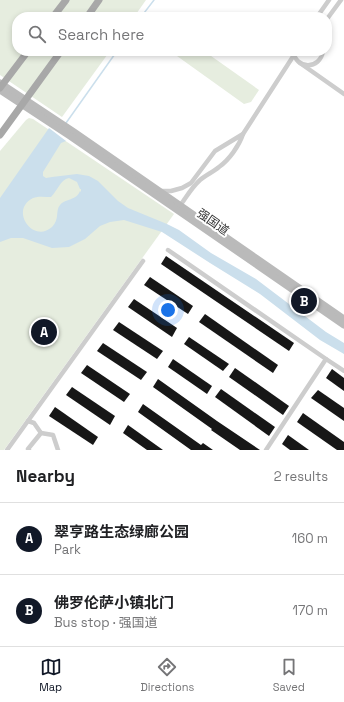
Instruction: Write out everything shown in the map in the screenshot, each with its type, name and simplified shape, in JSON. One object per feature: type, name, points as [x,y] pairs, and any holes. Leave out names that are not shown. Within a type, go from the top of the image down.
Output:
[{"type":"main road","points":[[57,12],[66,0]]},
{"type":"main road","points":[[91,12],[99,0]]},
{"type":"main road","points":[[24,56],[1,86],[21,105],[50,119],[72,134]]},
{"type":"main road","points":[[0,135],[57,56]]},
{"type":"main road","name":"强国道","points":[[72,134],[158,190],[178,208],[344,319]]},
{"type":"main road","name":"强国道","points":[[72,134],[344,325]]},
{"type":"street","points":[[321,12],[329,0]]},
{"type":"street","points":[[332,12],[340,0]]},
{"type":"street","points":[[178,208],[192,188],[200,180],[220,167],[228,159],[291,56]]},
{"type":"street","points":[[295,56],[300,63],[344,94]]},
{"type":"street","points":[[300,63],[307,66],[314,65],[320,60],[321,56]]},
{"type":"street","points":[[158,190],[171,191],[182,188],[191,183],[215,151],[243,134]]},
{"type":"street","points":[[168,250],[344,371]]},
{"type":"street","points":[[7,450],[143,261]]},
{"type":"street","points":[[266,450],[326,359]]},
{"type":"street","points":[[28,421],[34,423],[41,433],[53,435],[58,450]]},
{"type":"street","points":[[29,450],[28,449],[41,433]]},
{"type":"shaded area","points":[[0,0],[146,0],[138,12],[12,12],[12,56],[106,56],[62,117],[0,75]]},
{"type":"shaded area","points":[[177,56],[211,56],[259,90],[251,102],[244,104]]},
{"type":"shaded area","points":[[29,118],[33,119],[174,214],[4,450],[0,450],[0,151]]},
{"type":"water","points":[[49,128],[66,141],[61,143],[43,172],[43,176],[46,178],[77,174],[89,176],[98,181],[118,201],[128,208],[179,230],[211,253],[256,279],[326,332],[344,343],[344,354],[320,340],[260,294],[162,232],[124,220],[110,222],[100,226],[85,239],[69,247],[52,248],[23,238],[11,238],[0,242],[0,198]],"holes":[[[69,178],[77,182],[81,192],[80,191],[76,196],[60,205],[56,221],[52,227],[45,231],[38,231],[31,228],[26,223],[23,217],[23,210],[26,203],[35,197],[51,197],[61,183],[66,179]]]},
{"type":"building","points":[[166,256],[294,343],[289,351],[161,264]]},
{"type":"building","points":[[150,277],[193,306],[188,314],[144,285]]},
{"type":"building","points":[[134,299],[177,328],[172,337],[128,307]]},
{"type":"building","points":[[205,314],[278,365],[273,373],[199,322]]},
{"type":"building","points":[[119,322],[163,351],[157,359],[113,330]]},
{"type":"building","points":[[189,337],[229,364],[223,371],[184,344]]},
{"type":"building","points":[[103,343],[147,372],[141,380],[97,351]]},
{"type":"building","points":[[173,359],[212,386],[207,394],[168,367]]},
{"type":"building","points":[[87,365],[130,394],[124,402],[81,373]]},
{"type":"building","points":[[235,368],[289,406],[283,415],[229,377]]},
{"type":"building","points":[[332,369],[344,378],[344,391],[326,378]]},
{"type":"building","points":[[158,379],[260,450],[240,450],[211,430],[212,429],[153,387]]},
{"type":"building","points":[[72,387],[115,416],[110,425],[66,395]]},
{"type":"building","points":[[221,389],[275,427],[269,436],[215,397]]},
{"type":"building","points":[[318,390],[344,408],[344,421],[311,398]]},
{"type":"building","points":[[143,404],[201,445],[203,443],[213,450],[191,450],[138,412]]},
{"type":"building","points":[[55,407],[98,437],[93,445],[49,416]]},
{"type":"building","points":[[303,413],[344,442],[344,450],[337,450],[297,422]]},
{"type":"building","points":[[128,425],[163,450],[147,450],[123,433]]},
{"type":"building","points":[[288,435],[309,450],[290,450],[282,444]]},
{"type":"waterway","points":[[145,12],[154,0]]},
{"type":"waterway","points":[[66,123],[113,56]]},
{"type":"place","name":"佛罗伦萨小镇北门","points":[[304,301]]},
{"type":"place","name":"翠亨路生态绿廊公园","points":[[44,332]]}]
